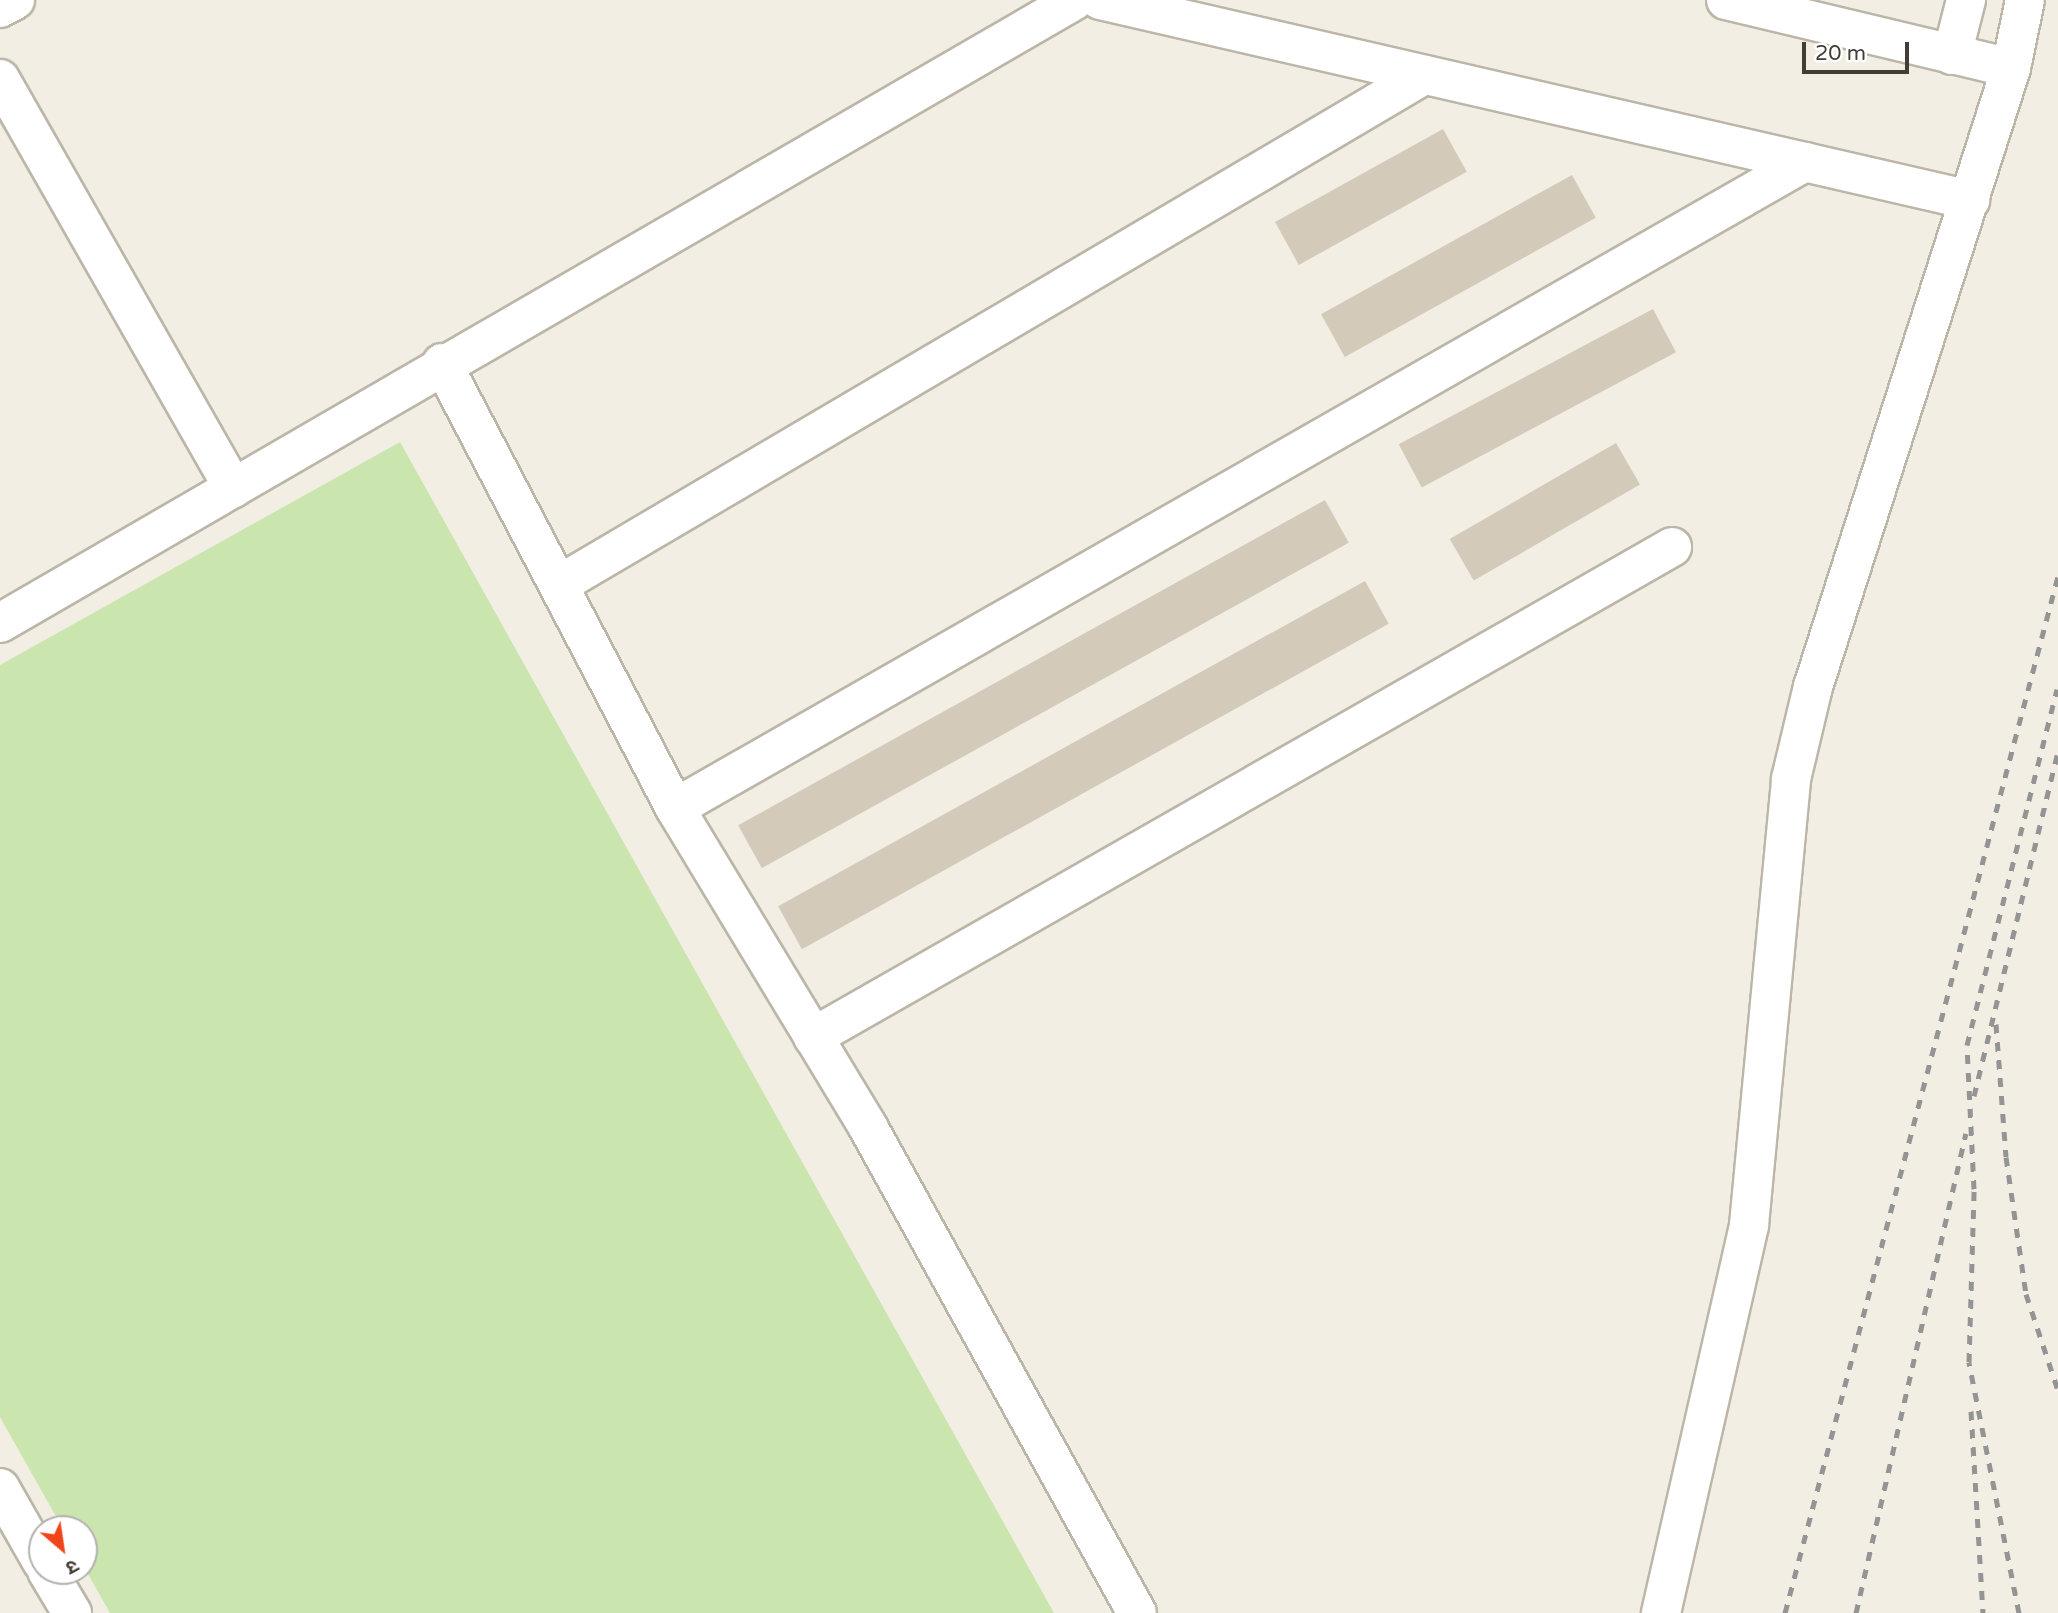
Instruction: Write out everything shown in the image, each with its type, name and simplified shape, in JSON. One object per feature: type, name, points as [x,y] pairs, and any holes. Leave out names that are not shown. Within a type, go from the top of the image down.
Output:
[{"type":"street","points":[[0,8],[15,0]]},
{"type":"street","points":[[0,623],[442,363],[1075,0]]},
{"type":"street","points":[[1100,0],[1970,200]]},
{"type":"street","points":[[1726,0],[2011,68]]},
{"type":"street","points":[[1952,55],[1966,0]]},
{"type":"street","points":[[1661,1613],[1749,1225],[1791,779],[1813,687],[2011,68],[2025,0]]},
{"type":"street","points":[[560,584],[1424,75]]},
{"type":"street","points":[[0,79],[233,488]]},
{"type":"street","points":[[675,808],[1805,162]]},
{"type":"street","points":[[442,363],[675,808],[813,1037],[1137,1613]]},
{"type":"street","points":[[813,1037],[1672,547]]},
{"type":"street","points":[[2,1497],[28,1539]]},
{"type":"street","points":[[55,1585],[72,1613]]},
{"type":"green space","points":[[400,442],[1054,1613],[110,1613],[94,1585],[98,1585],[98,1515],[55,1515],[0,1417],[0,665]]},
{"type":"building","points":[[1443,129],[1467,172],[1299,265],[1275,222]]},
{"type":"building","points":[[1572,175],[1596,218],[1345,357],[1321,314]]},
{"type":"building","points":[[1653,309],[1676,352],[1422,487],[1399,444]]},
{"type":"building","points":[[1616,443],[1640,485],[1474,581],[1450,539]]},
{"type":"building","points":[[1325,500],[1349,543],[762,868],[738,825]]},
{"type":"building","points":[[1365,581],[1389,624],[802,949],[778,906]]},
{"type":"railway","points":[[1785,1613],[2058,576]]},
{"type":"railway","points":[[2019,1613],[1969,1362],[1974,1189],[1967,1045],[2057,689]]},
{"type":"railway","points":[[1974,1096],[2058,752]]},
{"type":"railway","points":[[1996,1024],[2006,1157],[2026,1294],[2058,1390]]},
{"type":"railway","points":[[1856,1613],[1966,1133]]},
{"type":"railway","points":[[1971,1411],[1983,1613]]}]
